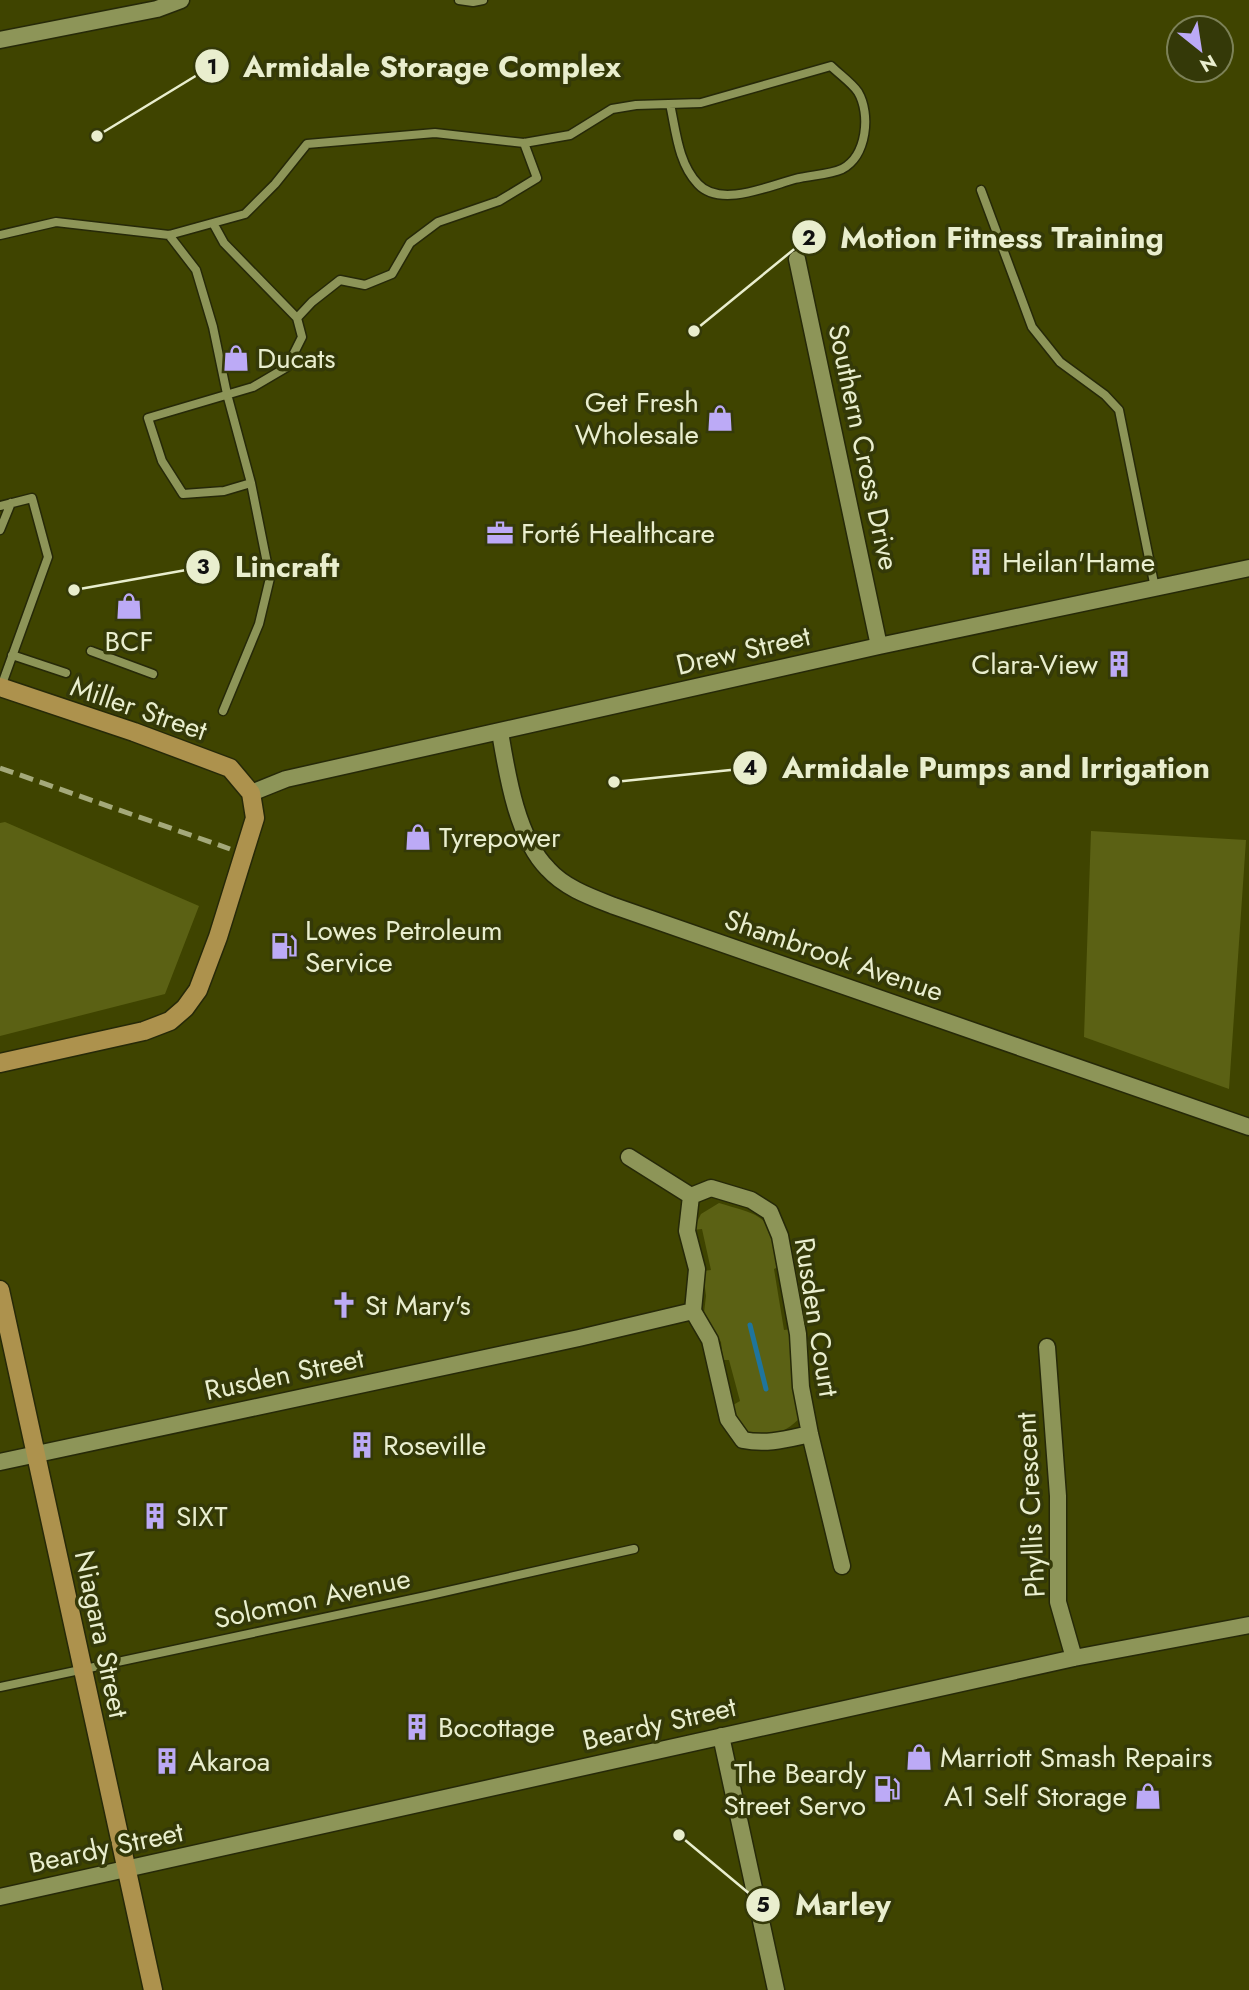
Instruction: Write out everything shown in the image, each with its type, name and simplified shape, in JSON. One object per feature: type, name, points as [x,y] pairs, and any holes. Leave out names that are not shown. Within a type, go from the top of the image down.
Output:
[{"type":"street","points":[[0,40],[157,9],[181,0]]},
{"type":"street","name":"Southern Cross Drive","points":[[797,259],[880,646]]},
{"type":"street","name":"Drew Street","points":[[251,793],[286,779],[880,646],[1249,568]]},
{"type":"street","name":"Miller Street","points":[[0,687],[230,768],[251,793]]},
{"type":"street","name":"Shambrook Avenue","points":[[500,732],[518,818],[547,869],[578,892],[1249,1127]]},
{"type":"street","points":[[0,1063],[145,1031],[170,1021],[185,1008],[198,990],[248,845],[256,818],[251,793]]},
{"type":"street","points":[[629,1157],[691,1196],[687,1231],[697,1269],[693,1311]]},
{"type":"street","name":"Rusden Court","points":[[691,1196],[711,1188],[751,1200],[770,1212],[780,1236],[794,1313],[801,1387],[842,1566]]},
{"type":"street","name":"Niagara Street","points":[[0,1290],[153,1990]]},
{"type":"street","name":"Rusden Court","points":[[693,1311],[710,1340],[728,1419],[743,1440],[774,1442],[810,1434]]},
{"type":"street","name":"Rusden Street","points":[[0,1462],[579,1338],[693,1311]]},
{"type":"street","name":"Phyllis Crescent","points":[[1047,1347],[1058,1496],[1058,1602],[1074,1658]]},
{"type":"street","name":"Beardy Street","points":[[0,1897],[1074,1658],[1249,1625]]},
{"type":"street","points":[[722,1735],[776,1990]]},
{"type":"lane","points":[[458,0],[483,0]]},
{"type":"lane","points":[[0,235],[55,222],[169,236],[245,214],[275,184],[307,144],[435,133],[524,143],[569,135],[612,108],[636,105],[701,103],[831,66],[858,93],[866,123],[859,154],[842,169],[755,192],[720,195],[699,186],[682,160],[670,104]]},
{"type":"lane","points":[[298,318],[312,302],[340,280],[365,285],[392,274],[410,243],[438,222],[499,201],[537,178],[524,143]]},
{"type":"lane","points":[[981,190],[1032,327],[1060,362],[1105,395],[1119,410],[1155,588]]},
{"type":"lane","points":[[213,223],[224,243],[298,318],[302,337],[287,367],[253,387],[148,418],[162,461],[183,494],[224,491],[251,483]]},
{"type":"lane","points":[[169,236],[196,270],[213,327],[227,394],[251,483],[270,578],[259,624],[223,711]]},
{"type":"lane","points":[[0,506],[32,498],[48,557],[0,687]]},
{"type":"lane","points":[[0,530],[11,503]]},
{"type":"lane","points":[[91,651],[153,674]]},
{"type":"lane","points":[[12,655],[66,673]]},
{"type":"lane","name":"Solomon Avenue","points":[[0,1687],[634,1549]]},
{"type":"green space","points":[[5,822],[199,906],[165,994],[0,1036],[0,823]]},
{"type":"green space","points":[[1091,831],[1246,840],[1229,1089],[1084,1037]]},
{"type":"green space","points":[[719,1203],[756,1216],[769,1227],[780,1266],[774,1269],[784,1330],[792,1329],[799,1419],[788,1428],[770,1435],[749,1434],[734,1415],[733,1405],[740,1401],[729,1360],[723,1360],[721,1342],[704,1313],[706,1296],[703,1271],[711,1270],[702,1229],[693,1230],[701,1214]]},
{"type":"waterway","points":[[750,1325],[766,1389]]},
{"type":"railway","points":[[0,768],[230,849]]},
{"type":"place","name":"Armidale Storage Complex","points":[[97,136]]},
{"type":"place","name":"Motion Fitness Training","points":[[694,331]]},
{"type":"place","name":"Ducats","points":[[236,358]]},
{"type":"place","name":"Get Fresh Wholesale","points":[[720,418]]},
{"type":"place","name":"Forté Healthcare","points":[[500,533]]},
{"type":"place","name":"Heilan'Hame","points":[[981,562]]},
{"type":"place","name":"Lincraft","points":[[74,590]]},
{"type":"place","name":"BCF","points":[[129,606]]},
{"type":"place","name":"Clara-View","points":[[1119,664]]},
{"type":"place","name":"Armidale Pumps and Irrigation","points":[[614,782]]},
{"type":"place","name":"Tyrepower","points":[[418,837]]},
{"type":"place","name":"Lowes Petroleum Service","points":[[284,946]]},
{"type":"place","name":"St Mary's","points":[[344,1305]]},
{"type":"place","name":"Roseville","points":[[362,1445]]},
{"type":"place","name":"SIXT","points":[[155,1516]]},
{"type":"place","name":"Bocottage","points":[[417,1727]]},
{"type":"place","name":"Marriott Smash Repairs","points":[[919,1757]]},
{"type":"place","name":"Akaroa","points":[[167,1761]]},
{"type":"place","name":"The Beardy Street Servo","points":[[887,1789]]},
{"type":"place","name":"A1 Self Storage","points":[[1148,1796]]},
{"type":"place","name":"Marley","points":[[679,1835]]}]
